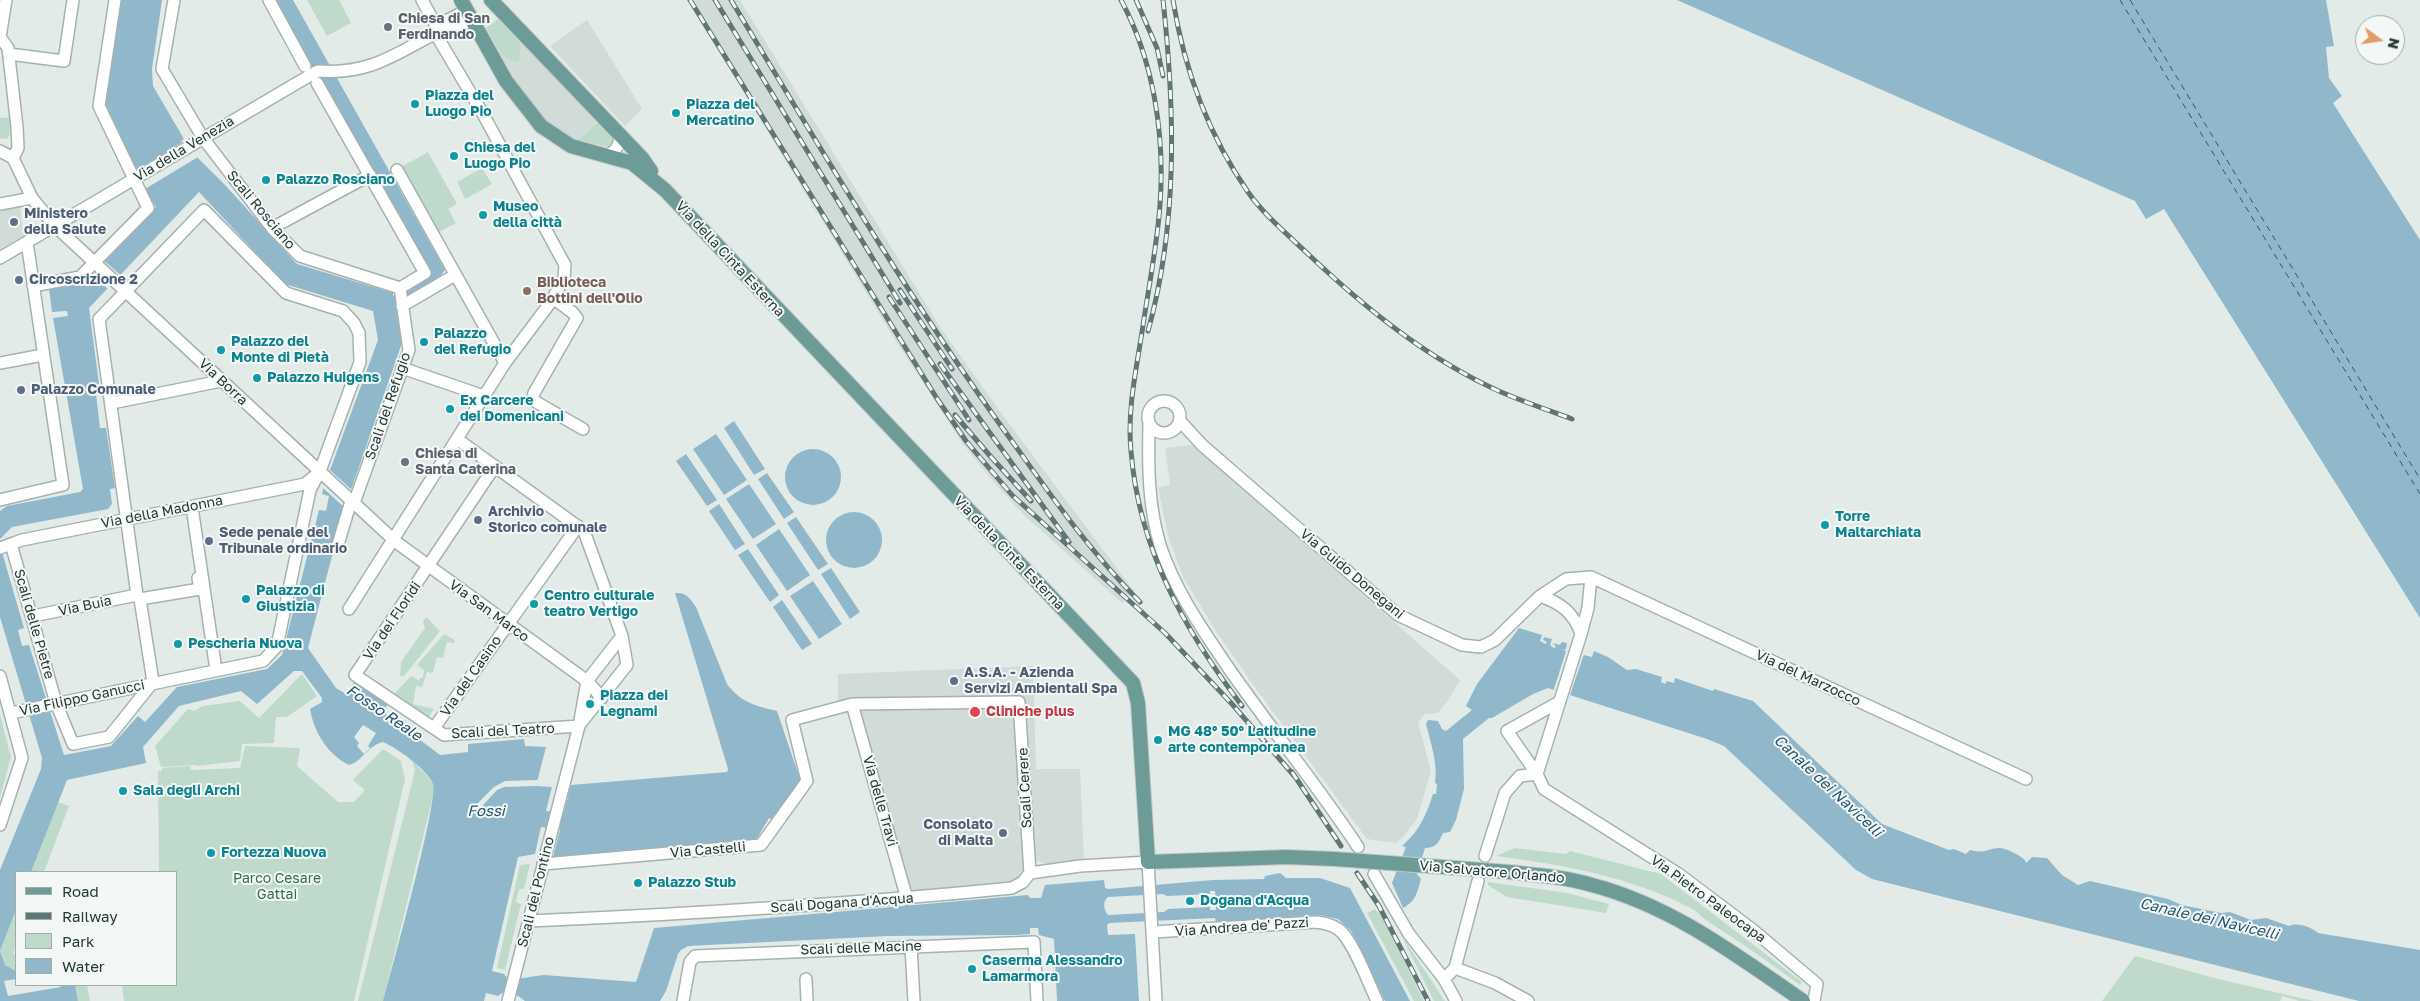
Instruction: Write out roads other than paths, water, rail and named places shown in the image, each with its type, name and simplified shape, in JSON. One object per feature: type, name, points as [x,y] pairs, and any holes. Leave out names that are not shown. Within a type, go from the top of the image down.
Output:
[{"type":"main road","name":"Via della Cinta Esterna","points":[[491,0],[642,158],[665,190]]},
{"type":"main road","name":"Via della Cinta Esterna","points":[[467,10],[506,80],[541,126],[571,146],[632,163],[665,190],[1133,683],[1138,704],[1148,862]]},
{"type":"main road","name":"Via Salvatore Orlando","points":[[1148,862],[1286,857],[1509,872],[1591,884],[1653,906],[1712,938],[1803,1001]]},
{"type":"street","points":[[0,151],[13,158],[18,148],[18,126],[9,54],[5,42],[0,37],[6,0]]},
{"type":"street","points":[[9,54],[64,61],[73,0]]},
{"type":"street","points":[[33,286],[80,277],[95,264],[148,208],[136,178],[99,106],[115,0]]},
{"type":"street","name":"Scali Rosciano","points":[[174,0],[162,69],[203,138],[272,228],[300,256],[400,288]]},
{"type":"street","points":[[269,0],[425,273],[400,288],[402,306],[455,275]]},
{"type":"street","points":[[349,609],[505,363],[553,298],[564,279],[565,265],[437,32],[422,0]]},
{"type":"street","points":[[312,74],[318,71],[350,72],[377,64],[437,32],[446,21],[467,10]]},
{"type":"street","name":"Via della Venezia","points":[[0,258],[312,74]]},
{"type":"street","points":[[606,156],[614,152],[619,145],[620,136]]},
{"type":"street","name":"Via Borra","points":[[13,158],[32,198],[54,225],[392,539]]},
{"type":"street","points":[[397,170],[505,363]]},
{"type":"street","points":[[272,228],[370,175]]},
{"type":"street","points":[[0,204],[32,198]]},
{"type":"street","name":"Via Filippo Ganucci","points":[[11,713],[153,682],[263,661],[277,646],[310,490],[323,474],[360,362],[361,343],[357,327],[343,311],[286,293],[204,210],[121,288]]},
{"type":"street","points":[[0,500],[63,485],[27,242]]},
{"type":"street","points":[[121,288],[99,319],[112,403],[126,519],[153,682]]},
{"type":"street","points":[[553,298],[577,318],[534,393],[533,398],[536,402],[583,428]]},
{"type":"street","name":"Scali del Refugio","points":[[337,548],[352,501],[408,350],[402,306]]},
{"type":"street","points":[[0,363],[43,355]]},
{"type":"street","points":[[402,368],[484,396]]},
{"type":"street","points":[[112,403],[221,381]]},
{"type":"street","points":[[1149,424],[1156,432],[1166,433],[1175,429],[1180,421],[1179,410],[1172,402],[1161,401],[1151,407],[1149,412],[1149,424],[1149,462],[1150,496],[1161,547],[1178,589],[1199,624],[1253,704],[1329,804],[1358,847]]},
{"type":"street","name":"Via Guido Donegani","points":[[1180,421],[1202,445],[1398,616],[1462,645],[1486,646],[1495,640],[1540,596]]},
{"type":"street","points":[[1149,462],[1152,453],[1166,433]]},
{"type":"street","points":[[457,439],[584,531],[622,636],[627,665],[579,726]]},
{"type":"street","name":"Via dei Floridi","points":[[355,675],[495,466]]},
{"type":"street","name":"Via della Madonna","points":[[4,546],[126,519],[305,484],[323,474]]},
{"type":"street","points":[[192,507],[216,670]]},
{"type":"street","name":"Via del Casino","points":[[434,728],[578,526]]},
{"type":"street","name":"Via San Marco","points":[[392,539],[587,681]]},
{"type":"street","name":"Scali delle Pietre","points":[[4,546],[33,616],[52,703],[73,744],[109,737],[153,682]]},
{"type":"street","name":"Via Buia","points":[[33,616],[139,597],[200,589],[198,577],[202,576]]},
{"type":"street","points":[[1537,774],[1581,634],[1590,599],[1591,577]]},
{"type":"street","name":"Via del Marzocco","points":[[1540,596],[1566,579],[1591,577],[2026,779]]},
{"type":"street","points":[[1540,596],[1558,603],[1569,612],[1576,620],[1581,634]]},
{"type":"street","points":[[579,726],[587,681],[622,636]]},
{"type":"street","name":"Scali del Teatro","points":[[355,675],[444,735],[579,726]]},
{"type":"street","points":[[0,676],[22,761],[0,825]]},
{"type":"street","points":[[587,681],[602,698]]},
{"type":"street","name":"Scali Cerere","points":[[852,704],[1019,702],[1030,873]]},
{"type":"street","points":[[1537,774],[1506,731],[1559,702]]},
{"type":"street","name":"Via Castelli","points":[[544,862],[760,845],[807,781],[792,720],[852,704]]},
{"type":"street","name":"Via delle Travi","points":[[852,704],[907,898]]},
{"type":"street","name":"Scali del Pontino","points":[[509,998],[579,726]]},
{"type":"street","points":[[1486,856],[1505,793],[1520,776],[1537,774]]},
{"type":"street","name":"Via Pietro Paleocapa","points":[[1537,774],[1539,781],[1549,794],[1680,875],[1753,930],[1817,984],[1814,1001]]},
{"type":"street","points":[[1030,873],[1080,866],[1148,862]]},
{"type":"street","name":"Via della Cinta Esterna","points":[[1148,862],[1156,1001]]},
{"type":"street","name":"Scali Dogana d'Acqua","points":[[529,921],[690,914],[907,898],[1012,888],[1024,882],[1030,873]]},
{"type":"street","points":[[1374,874],[1409,934],[1444,979],[1456,1001]]},
{"type":"street","points":[[1444,979],[1455,968],[1478,881]]},
{"type":"street","name":"Via Andrea de' Pazzi","points":[[1153,932],[1325,923],[1338,929],[1347,938],[1377,1001]]},
{"type":"street","name":"Scali delle Macine","points":[[683,1001],[690,962],[694,957],[700,955],[1034,942],[1037,1001]]},
{"type":"street","points":[[911,946],[914,1001]]},
{"type":"street","points":[[1455,968],[1495,983],[1528,1001]]},
{"type":"street","points":[[806,979],[807,1001]]},
{"type":"water","points":[[120,0],[162,0],[152,69],[153,86],[184,139],[181,141],[226,186],[297,264],[393,293],[393,296],[425,280],[426,275],[275,0],[293,0],[445,270],[433,285],[396,308],[402,343],[344,510],[308,648],[336,688],[346,694],[355,681],[388,704],[383,712],[440,755],[468,752],[468,744],[524,739],[525,746],[546,747],[536,786],[552,787],[546,811],[564,812],[571,785],[727,772],[728,769],[675,593],[682,594],[690,598],[696,607],[727,684],[743,699],[755,705],[777,711],[801,782],[773,821],[769,818],[755,842],[553,857],[560,830],[541,827],[535,854],[518,857],[492,971],[504,974],[507,978],[544,975],[636,982],[654,928],[1028,895],[1030,898],[1041,898],[1045,885],[1104,880],[1105,888],[1108,889],[1213,880],[1264,879],[1265,876],[1280,873],[1286,878],[1320,878],[1350,888],[1410,1001],[1385,1001],[1351,931],[1338,919],[1320,915],[1216,922],[1215,918],[1109,923],[1107,925],[1108,935],[1135,934],[1139,1001],[1057,1001],[1054,939],[1039,935],[1038,928],[1030,928],[1030,934],[1017,935],[888,936],[688,946],[678,954],[666,991],[660,1001],[525,1001],[518,996],[504,992],[498,996],[486,993],[484,1001],[383,1001],[422,852],[433,796],[433,784],[425,772],[418,766],[396,749],[383,742],[373,746],[358,761],[349,765],[334,755],[318,734],[310,709],[322,702],[322,698],[302,671],[294,671],[257,704],[241,691],[179,706],[143,747],[146,763],[67,780],[31,871],[15,871],[15,913],[0,951],[0,870],[41,769],[42,758],[0,617],[0,545],[24,628],[18,630],[22,646],[29,645],[64,755],[111,746],[138,716],[145,722],[177,687],[267,669],[282,655],[319,510],[326,511],[329,496],[322,494],[323,489],[378,340],[373,311],[285,284],[199,192],[89,308],[99,384],[95,386],[100,428],[106,428],[115,488],[110,489],[112,504],[108,509],[12,527],[0,539],[0,511],[7,506],[80,492],[83,489],[53,318],[68,316],[67,311],[52,312],[49,288],[84,282],[156,207],[138,177],[106,104]],"holes":[[[1210,891],[1215,891],[1216,910],[1210,910],[1210,907],[1108,915],[1104,906],[1108,897],[1210,894]]]},
{"type":"water","points":[[1677,0],[2326,0],[2334,46],[2326,47],[2329,78],[2342,96],[2333,103],[2420,240],[2420,618],[2164,209],[2146,219],[2135,201]]},
{"type":"water","points":[[734,421],[765,469],[754,475],[724,428]]},
{"type":"water","points":[[716,434],[747,480],[724,495],[693,449]]},
{"type":"water","points":[[807,449],[819,449],[829,453],[837,461],[841,477],[837,493],[829,501],[819,505],[807,505],[797,501],[789,493],[785,483],[785,471],[789,461],[797,453]]},
{"type":"water","points":[[686,454],[717,500],[707,506],[676,461]]},
{"type":"water","points":[[767,473],[794,512],[784,519],[758,479]]},
{"type":"water","points":[[749,484],[776,524],[753,539],[726,499]]},
{"type":"water","points":[[719,504],[745,544],[735,550],[709,511]]},
{"type":"water","points":[[848,512],[860,512],[870,516],[878,524],[882,540],[878,556],[870,564],[860,568],[848,568],[838,564],[830,556],[826,546],[826,534],[830,524],[838,516]]},
{"type":"water","points":[[796,517],[828,564],[818,570],[787,523]]},
{"type":"water","points":[[779,529],[810,575],[787,591],[756,545]]},
{"type":"water","points":[[748,549],[779,595],[770,602],[738,555]]},
{"type":"water","points":[[831,568],[860,612],[850,619],[821,574]]},
{"type":"water","points":[[813,581],[842,624],[819,639],[790,596]]},
{"type":"water","points":[[782,600],[812,644],[802,650],[773,607]]},
{"type":"water","name":"Canale dei Navicelli","points":[[1519,628],[1542,635],[1540,641],[1546,644],[1547,642],[1543,640],[1544,637],[1552,639],[1550,645],[1554,648],[1556,647],[1553,643],[1560,645],[1562,642],[1567,643],[1566,649],[1563,650],[1592,657],[1594,651],[1608,657],[1627,670],[1636,669],[1662,677],[1661,682],[1665,684],[1667,681],[1674,683],[1675,678],[1713,691],[1714,689],[1753,701],[1882,824],[1949,850],[1954,849],[1966,854],[1970,850],[1983,851],[2002,848],[2020,856],[2026,863],[2032,857],[2047,858],[2062,875],[2078,885],[2090,881],[2168,899],[2182,905],[2221,913],[2230,912],[2251,920],[2266,918],[2289,926],[2304,926],[2318,933],[2420,950],[2420,1001],[2359,1001],[1872,879],[1856,870],[1724,746],[1548,688],[1489,718],[1463,739],[1464,789],[1456,820],[1450,832],[1443,833],[1434,846],[1425,848],[1417,874],[1421,879],[1417,892],[1411,902],[1403,908],[1392,883],[1406,847],[1402,846],[1417,829],[1425,816],[1433,794],[1436,794],[1435,761],[1426,724],[1428,720],[1438,721],[1442,729],[1446,731],[1472,710],[1466,706],[1477,684]]},
{"type":"water","points":[[0,951],[5,965],[15,970],[15,986],[75,986],[78,1001],[0,1001]]},
{"type":"railway","points":[[690,0],[936,397],[966,441],[1012,495],[1165,633],[1232,704],[1296,778]]},
{"type":"railway","points":[[715,0],[900,303]]},
{"type":"railway","points":[[731,0],[866,222],[935,330],[1071,522],[1104,563],[1140,602]]},
{"type":"railway","points":[[1121,0],[1142,48],[1149,73],[1159,126],[1161,152],[1157,237],[1131,406],[1130,436],[1136,487],[1154,555],[1168,587],[1201,648],[1242,706]]},
{"type":"railway","points":[[1136,0],[1157,48],[1163,76]]},
{"type":"railway","points":[[1148,331],[1158,291],[1165,250],[1171,167],[1170,83],[1163,0]]},
{"type":"railway","points":[[1173,0],[1191,76],[1210,124],[1234,170],[1248,192],[1269,217],[1352,294],[1423,349],[1448,365],[1501,392],[1572,419]]},
{"type":"railway","points":[[900,290],[952,369]]},
{"type":"railway","points":[[889,297],[969,420]]},
{"type":"railway","points":[[940,364],[1069,542]]},
{"type":"railway","points":[[955,415],[1031,501]]},
{"type":"railway","points":[[1292,772],[1341,846]]},
{"type":"railway","points":[[1357,873],[1379,906],[1428,1001]]},
{"type":"place","name":"Chiesa di San Ferdinando","points":[[388,27]]},
{"type":"place","name":"Piazza del Luogo Pio","points":[[415,104]]},
{"type":"place","name":"Piazza del Mercatino","points":[[676,113]]},
{"type":"place","name":"Chiesa del Luogo Pio","points":[[454,156]]},
{"type":"place","name":"Palazzo Rosciano","points":[[266,180]]},
{"type":"place","name":"Museo della città","points":[[483,215]]},
{"type":"place","name":"Ministero della Salute","points":[[14,222]]},
{"type":"place","name":"Circoscrizione 2","points":[[19,280]]},
{"type":"place","name":"Biblioteca Bottini dell'Olio","points":[[527,291]]},
{"type":"place","name":"Palazzo del Refugio","points":[[424,342]]},
{"type":"place","name":"Palazzo del Monte di Pietà","points":[[221,350]]},
{"type":"place","name":"Palazzo Huigens","points":[[257,378]]},
{"type":"place","name":"Palazzo Comunale","points":[[21,390]]},
{"type":"place","name":"Ex Carcere dei Domenicani","points":[[450,409]]},
{"type":"place","name":"Chiesa di Santa Caterina","points":[[405,462]]},
{"type":"place","name":"Archivio Storico comunale","points":[[478,520]]},
{"type":"place","name":"Torre Maltarchiata","points":[[1825,525]]},
{"type":"place","name":"Sede penale del Tribunale ordinario","points":[[209,541]]},
{"type":"place","name":"Palazzo di Giustizia","points":[[246,599]]},
{"type":"place","name":"Centro culturale teatro Vertigo","points":[[534,604]]},
{"type":"place","name":"Pescheria Nuova","points":[[178,644]]},
{"type":"place","name":"A.S.A. - Azienda Servizi Ambientali Spa","points":[[954,681]]},
{"type":"place","name":"Piazza dei Legnami","points":[[590,704]]},
{"type":"place","name":"Cliniche plus","points":[[975,712]]},
{"type":"place","name":"MG 48° 50° Latitudine arte contemporanea","points":[[1158,740]]},
{"type":"place","name":"Sala degli Archi","points":[[123,791]]},
{"type":"place","name":"Consolato di Malta","points":[[1003,833]]},
{"type":"place","name":"Fortezza Nuova","points":[[211,853]]},
{"type":"place","name":"Palazzo Stub","points":[[638,883]]},
{"type":"place","name":"Dogana d'Acqua","points":[[1190,901]]},
{"type":"place","name":"Caserma Alessandro Lamarmora","points":[[972,969]]},
{"type":"water label","name":"Fosso Reale","points":[[384,713]]},
{"type":"water label","name":"Fossi","points":[[486,811]]},
{"type":"park label","name":"Parco Cesare Gattai","points":[[277,888]]}]
